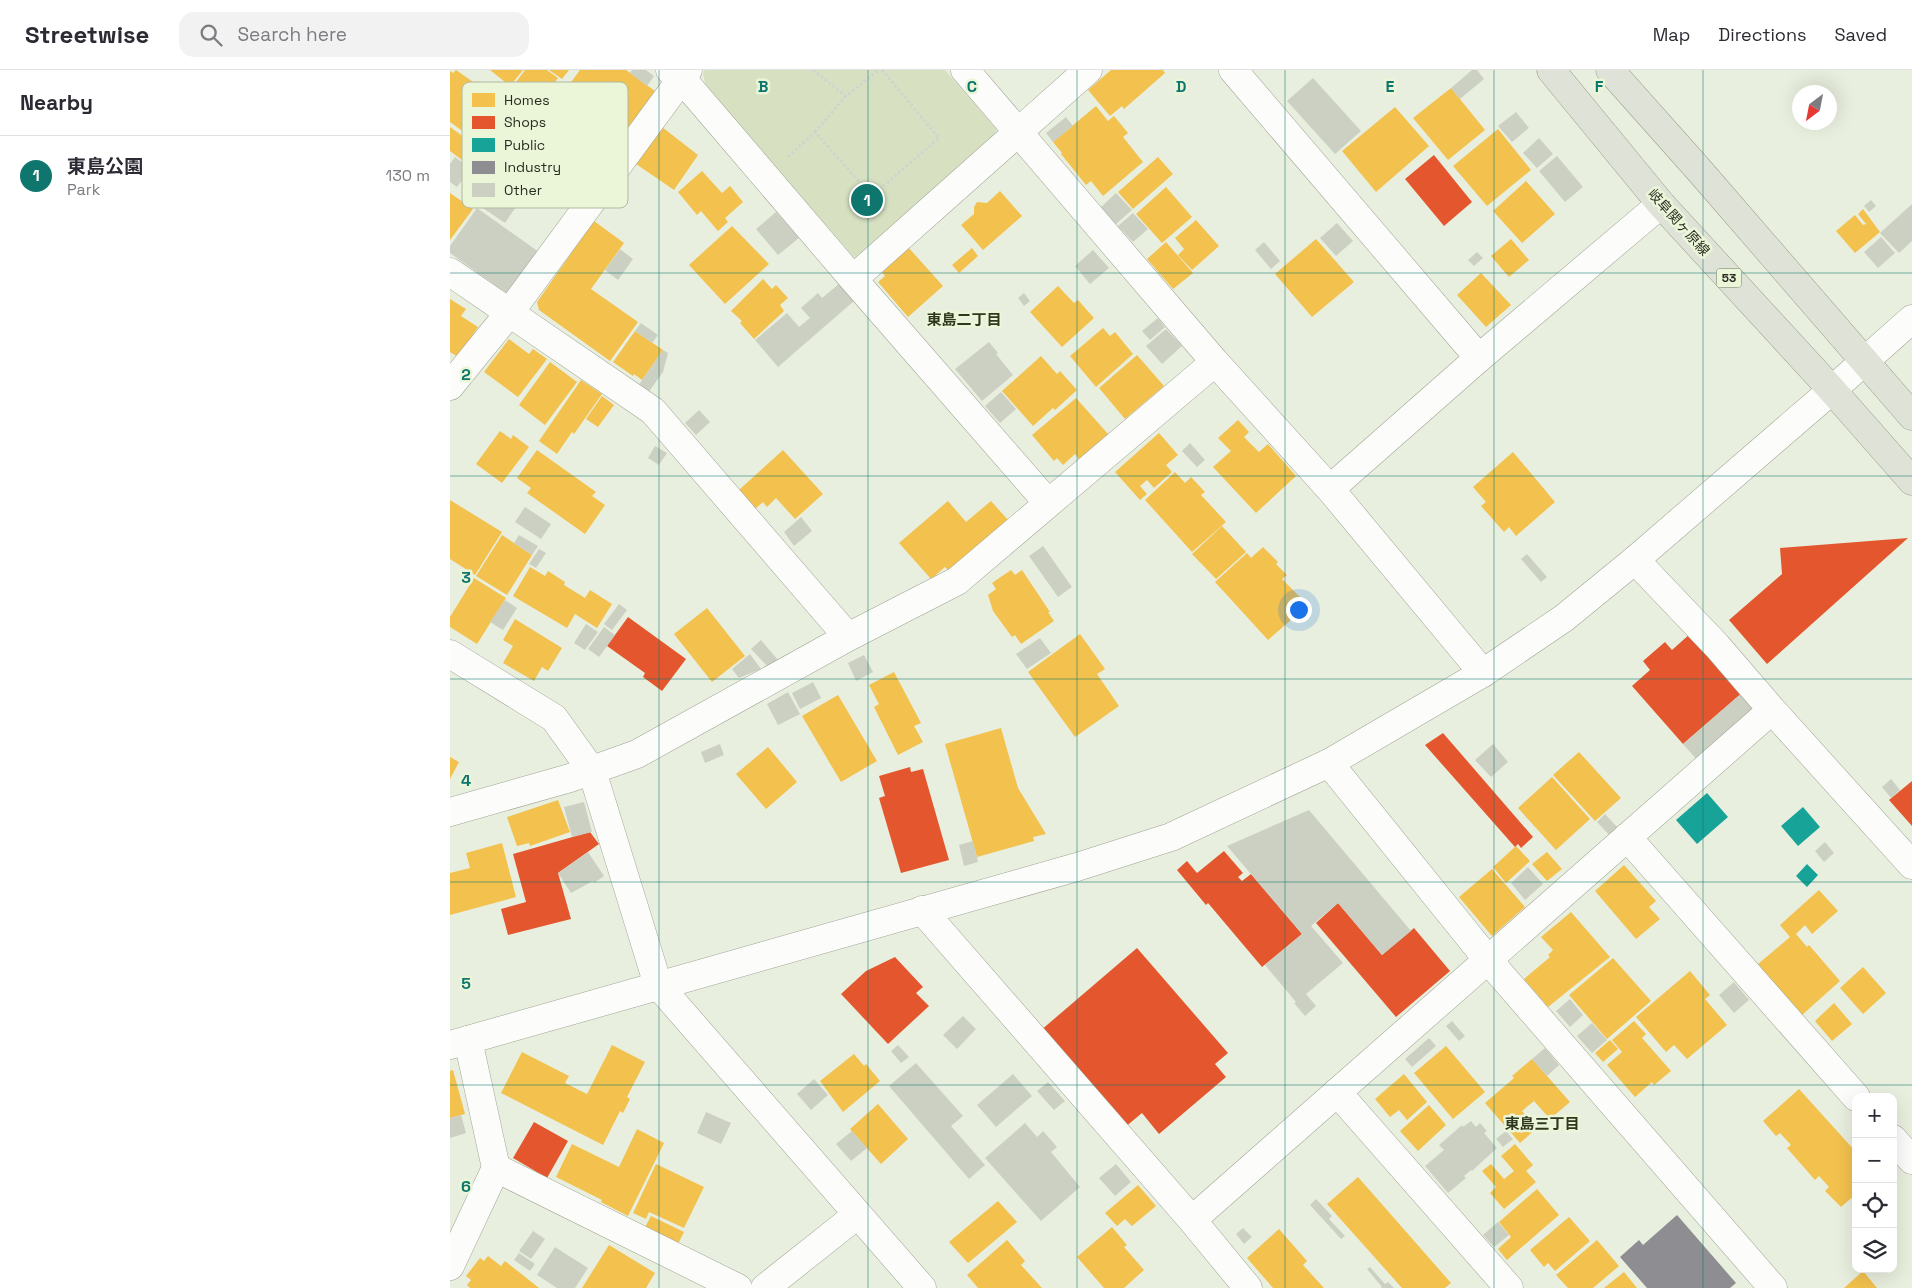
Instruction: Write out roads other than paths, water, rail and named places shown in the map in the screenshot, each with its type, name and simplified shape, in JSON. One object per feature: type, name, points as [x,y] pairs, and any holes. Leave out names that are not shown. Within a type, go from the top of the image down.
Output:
[{"type":"main road","name":"岐阜関ヶ原線","points":[[1550,70],[1661,204],[1832,390],[1912,481]]},
{"type":"main road","points":[[1610,70],[1912,416]]},
{"type":"street","points":[[965,70],[1215,362],[1330,488],[1483,673]]},
{"type":"street","points":[[853,279],[1088,70]]},
{"type":"street","points":[[1233,70],[1479,358]]},
{"type":"street","points":[[628,146],[680,73],[853,279],[1048,503]]},
{"type":"street","points":[[1330,488],[1479,358],[1661,204]]},
{"type":"street","points":[[450,386],[510,312],[584,208]]},
{"type":"street","points":[[450,272],[653,411],[848,637]]},
{"type":"street","points":[[450,1266],[496,1168],[459,1042],[1077,867],[1170,837],[1329,762],[1483,673],[1564,618],[1635,560],[1832,390],[1912,318]]},
{"type":"street","points":[[450,812],[592,771],[637,754],[848,637],[957,581],[1215,362]]},
{"type":"street","points":[[1635,560],[1717,646],[1912,865]]},
{"type":"street","points":[[450,654],[554,718],[592,771],[658,985],[922,1288]]},
{"type":"street","points":[[1192,1220],[1772,710]]},
{"type":"street","points":[[1329,762],[1488,960],[1773,1288]]},
{"type":"street","points":[[1627,837],[1852,1093]]},
{"type":"street","points":[[922,910],[1192,1220],[1248,1288]]},
{"type":"street","points":[[1337,1092],[1510,1288]]},
{"type":"street","points":[[1897,1143],[1912,1160]]},
{"type":"street","points":[[496,1168],[738,1288]]},
{"type":"street","points":[[765,1288],[857,1215]]},
{"type":"place","name":"東島公園","points":[[867,200]]},
{"type":"district","name":"東島二丁目","points":[[964,320]]},
{"type":"district","name":"東島三丁目","points":[[1542,1124]]}]
